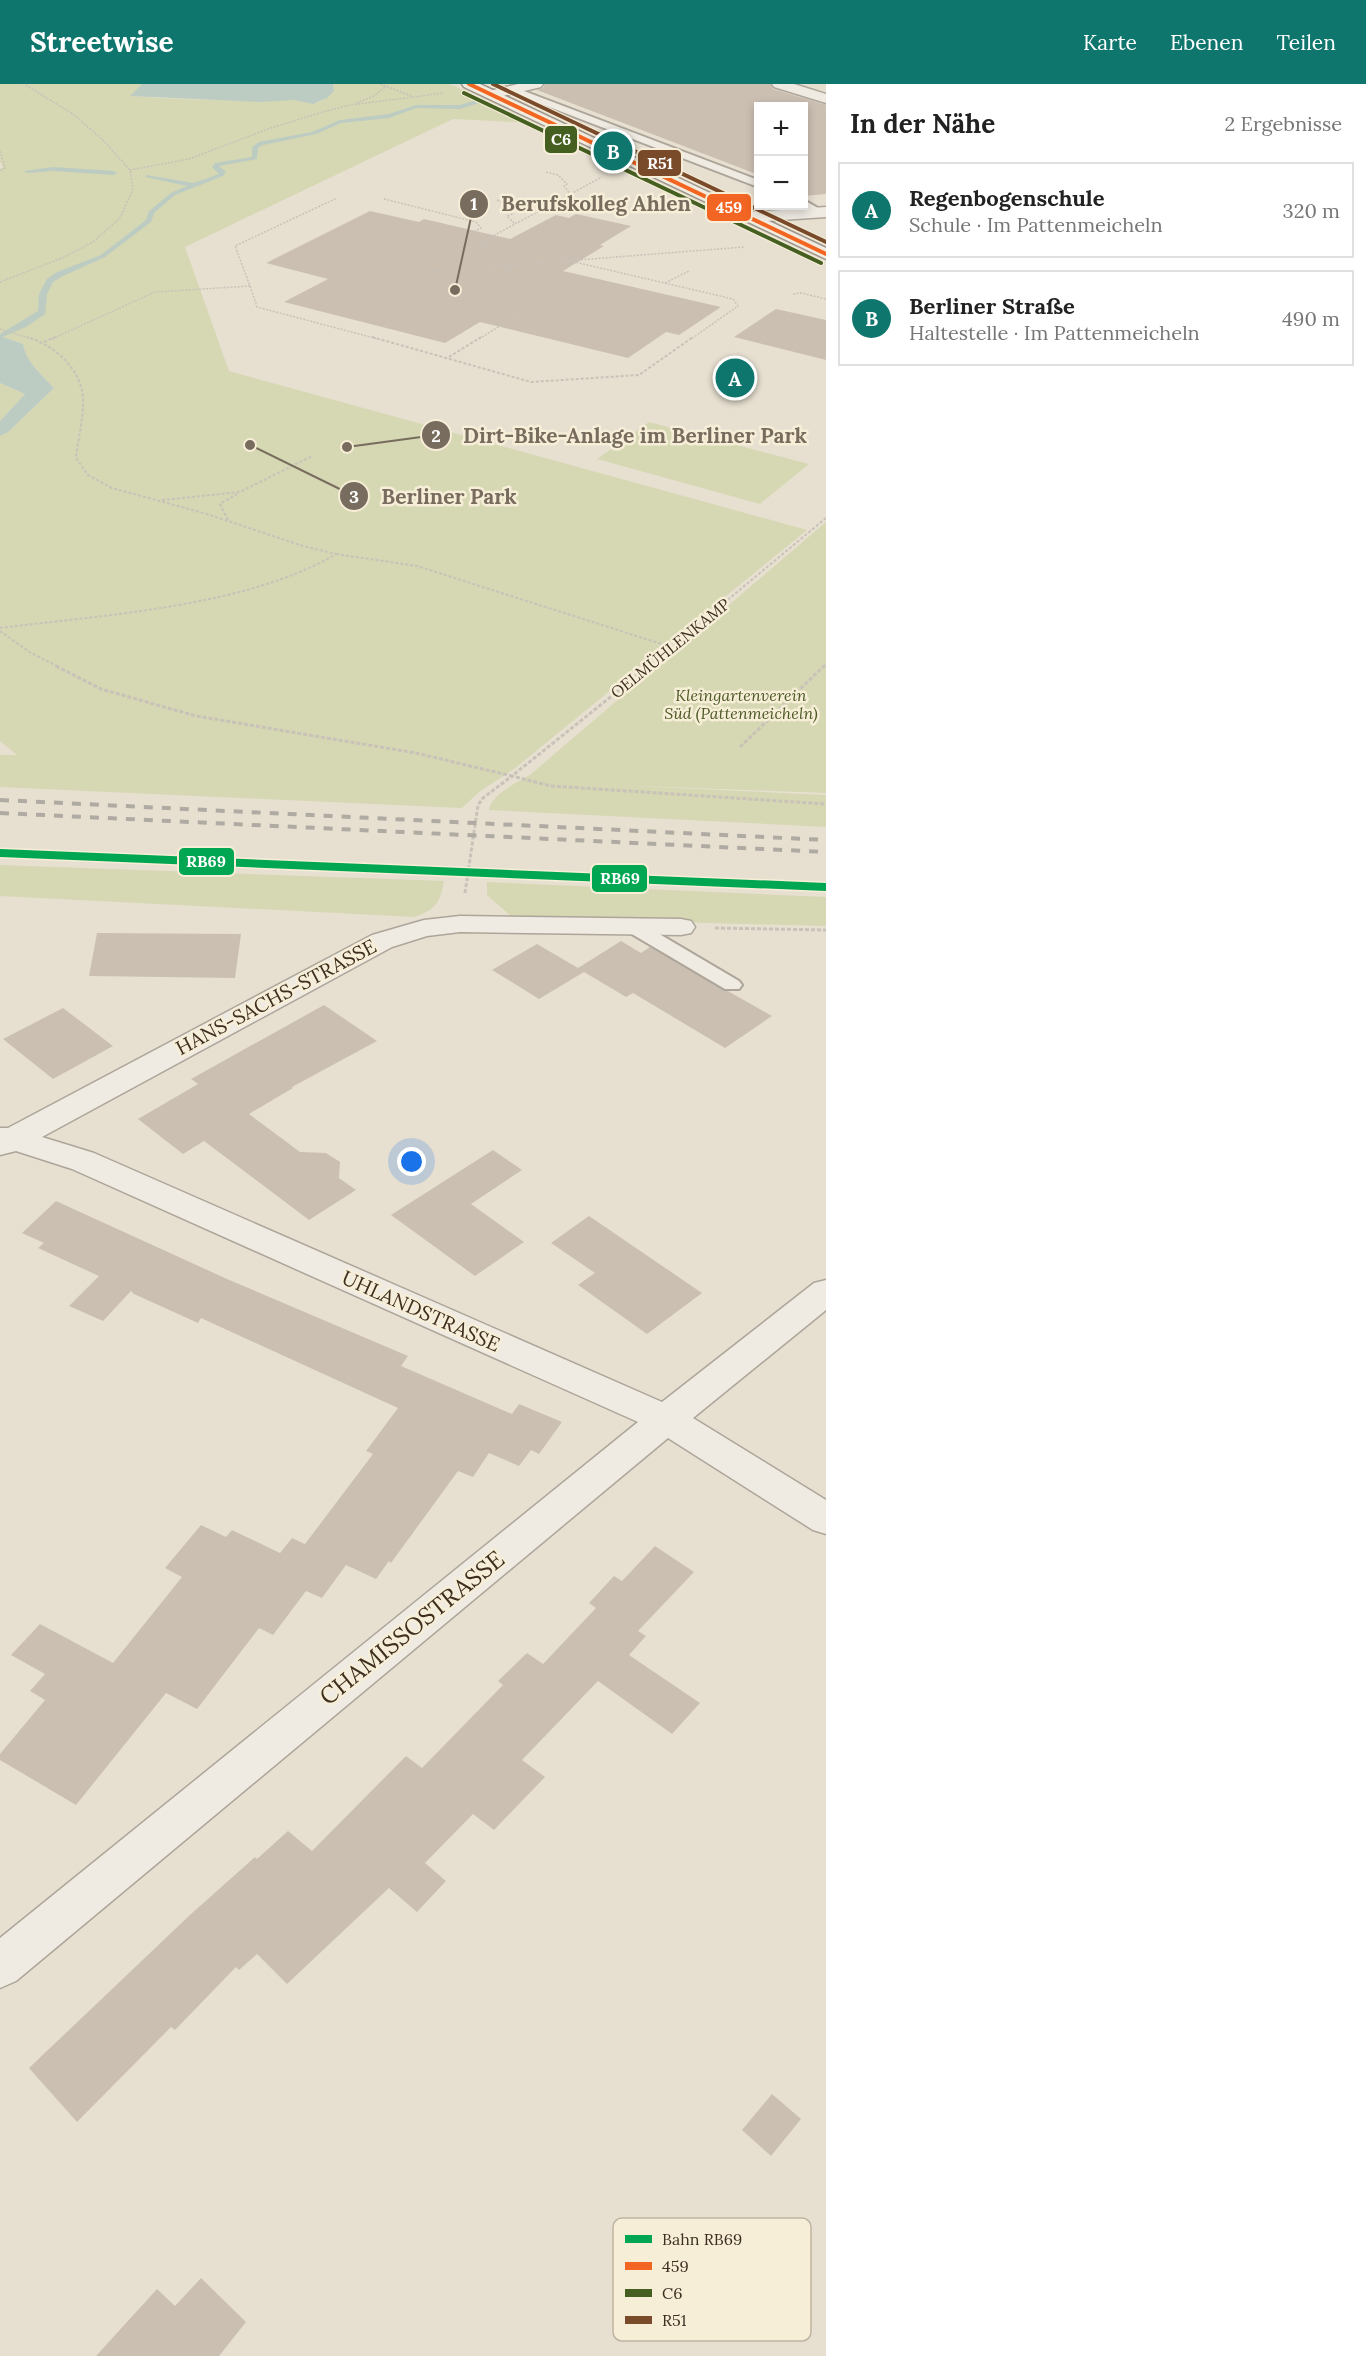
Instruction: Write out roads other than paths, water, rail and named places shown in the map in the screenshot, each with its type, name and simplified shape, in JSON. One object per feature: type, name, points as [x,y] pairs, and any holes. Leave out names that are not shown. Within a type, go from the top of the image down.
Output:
[{"type":"street","points":[[481,89],[513,90],[536,84]]},
{"type":"street","points":[[780,84],[826,99]]},
{"type":"street","points":[[481,89],[826,254]]},
{"type":"street","points":[[749,217],[823,212]]},
{"type":"street","name":"HANS-SACHS-STRASSE","points":[[4,1141],[381,941],[424,928],[460,924],[681,927]]},
{"type":"street","name":"UHLANDSTRASSE","points":[[4,1141],[83,1161],[666,1419],[826,1519]]},
{"type":"street","name":"CHAMISSOSTRASSE","points":[[0,1966],[666,1419],[826,1292]]},
{"type":"lane","points":[[513,90],[754,182]]},
{"type":"lane","points":[[808,205],[823,212]]},
{"type":"lane","points":[[632,926],[732,985]]},
{"type":"waterway","points":[[1,336],[42,312],[43,294],[50,281],[60,274],[103,256],[149,221],[151,212],[173,194],[221,175],[223,172],[215,167],[217,164],[255,158],[255,147],[261,143],[314,133],[340,121],[389,116],[420,106],[468,106],[483,100]]},
{"type":"waterway","points":[[27,171],[53,169],[114,173]]},
{"type":"waterway","points":[[148,176],[192,185]]},
{"type":"railway","points":[[0,800],[826,840]]},
{"type":"railway","points":[[0,813],[826,852]]},
{"type":"rail line","name":"RB69","points":[[0,853],[826,887]]},
{"type":"place","name":"Berliner Straße","points":[[613,151]]},
{"type":"place","name":"Berufskolleg Ahlen","points":[[455,290]]},
{"type":"place","name":"Regenbogenschule","points":[[735,378]]},
{"type":"place","name":"Berliner Park","points":[[250,445]]},
{"type":"place","name":"Dirt-Bike-Anlage im Berliner Park","points":[[347,447]]},
{"type":"park label","name":"Kleingartenverein Süd (Pattenmeicheln)","points":[[741,704]]}]
